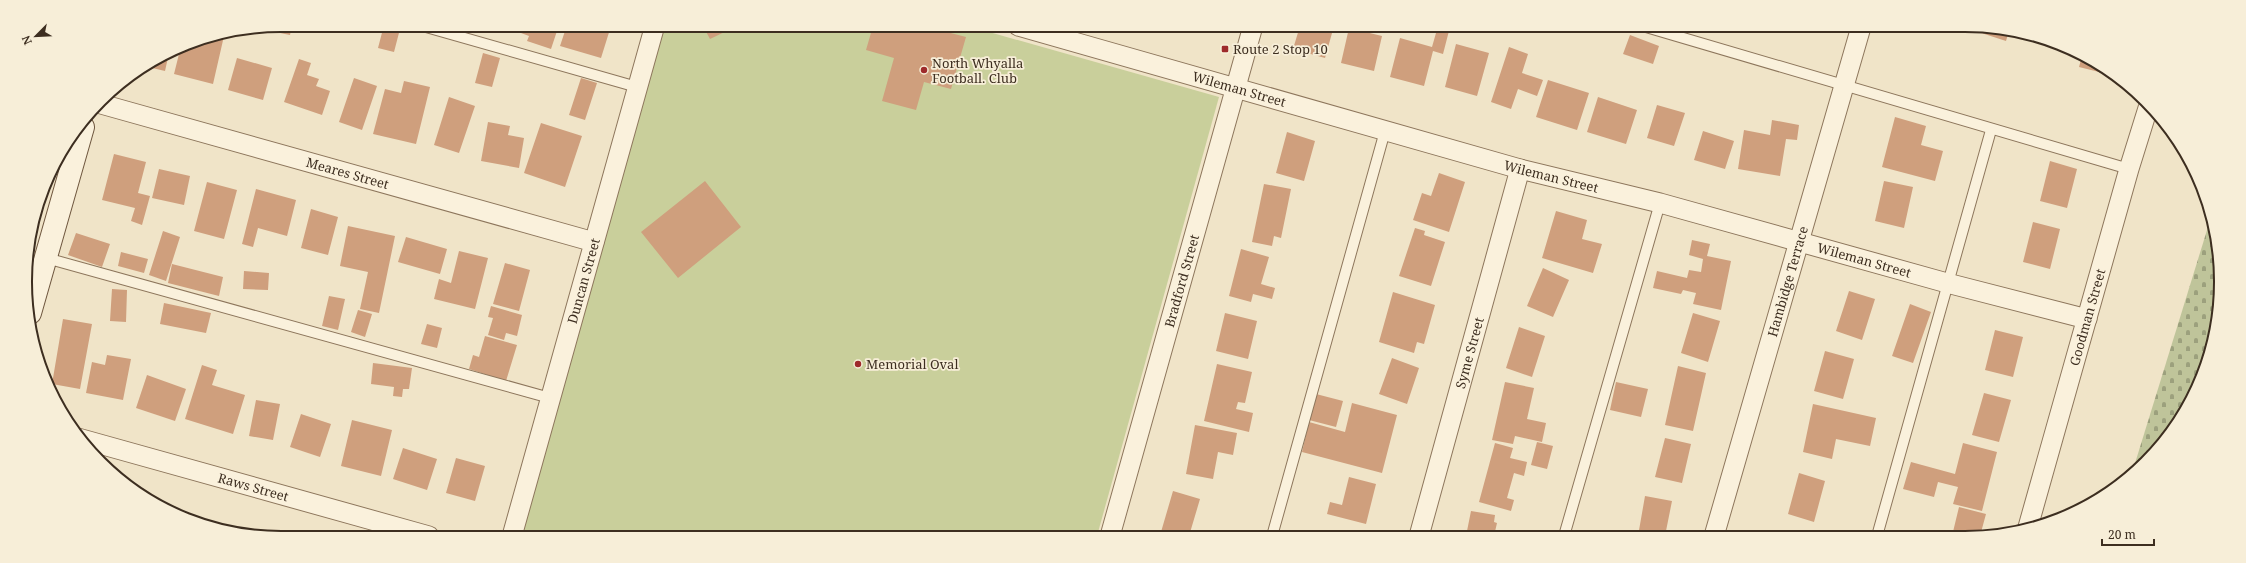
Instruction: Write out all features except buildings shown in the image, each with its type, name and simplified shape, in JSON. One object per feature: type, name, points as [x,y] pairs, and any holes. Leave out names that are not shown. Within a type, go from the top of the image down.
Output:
[{"type":"main road","points":[[33,302],[81,134]]},
{"type":"street","name":"Duncan Street","points":[[513,531],[653,32]]},
{"type":"street","name":"Wileman Street","points":[[1039,32],[1520,169],[1660,203],[1947,283],[2087,319]]},
{"type":"street","name":"Bradford Street","points":[[1111,531],[1251,32]]},
{"type":"street","name":"Hambidge Terrace","points":[[1715,531],[1859,32]]},
{"type":"street","name":"Meares Street","points":[[105,105],[594,242]]},
{"type":"street","name":"Goodman Street","points":[[2029,522],[2129,169],[2147,111]]},
{"type":"street","name":"Syme Street","points":[[1420,531],[1520,169]]},
{"type":"street","name":"Raws Street","points":[[91,442],[411,531]]},
{"type":"lane","points":[[444,32],[637,87]]},
{"type":"lane","points":[[1663,32],[1844,84],[1991,130],[2129,169]]},
{"type":"lane","points":[[1878,531],[1991,130]]},
{"type":"lane","points":[[1273,531],[1385,131]]},
{"type":"lane","points":[[1565,531],[1660,203]]},
{"type":"lane","points":[[46,258],[550,398]]},
{"type":"green space","points":[[660,32],[989,32],[1219,97],[1098,531],[521,531]]},
{"type":"green space","points":[[2208,228],[2212,249],[2214,282],[2212,314],[2201,362],[2181,406],[2172,420],[2152,446],[2135,464]]},
{"type":"place","name":"Route 2 Stop 10","points":[[1225,49]]},
{"type":"place","name":"North Whyalla Football. Club","points":[[924,70]]},
{"type":"place","name":"Memorial Oval","points":[[858,364]]}]
